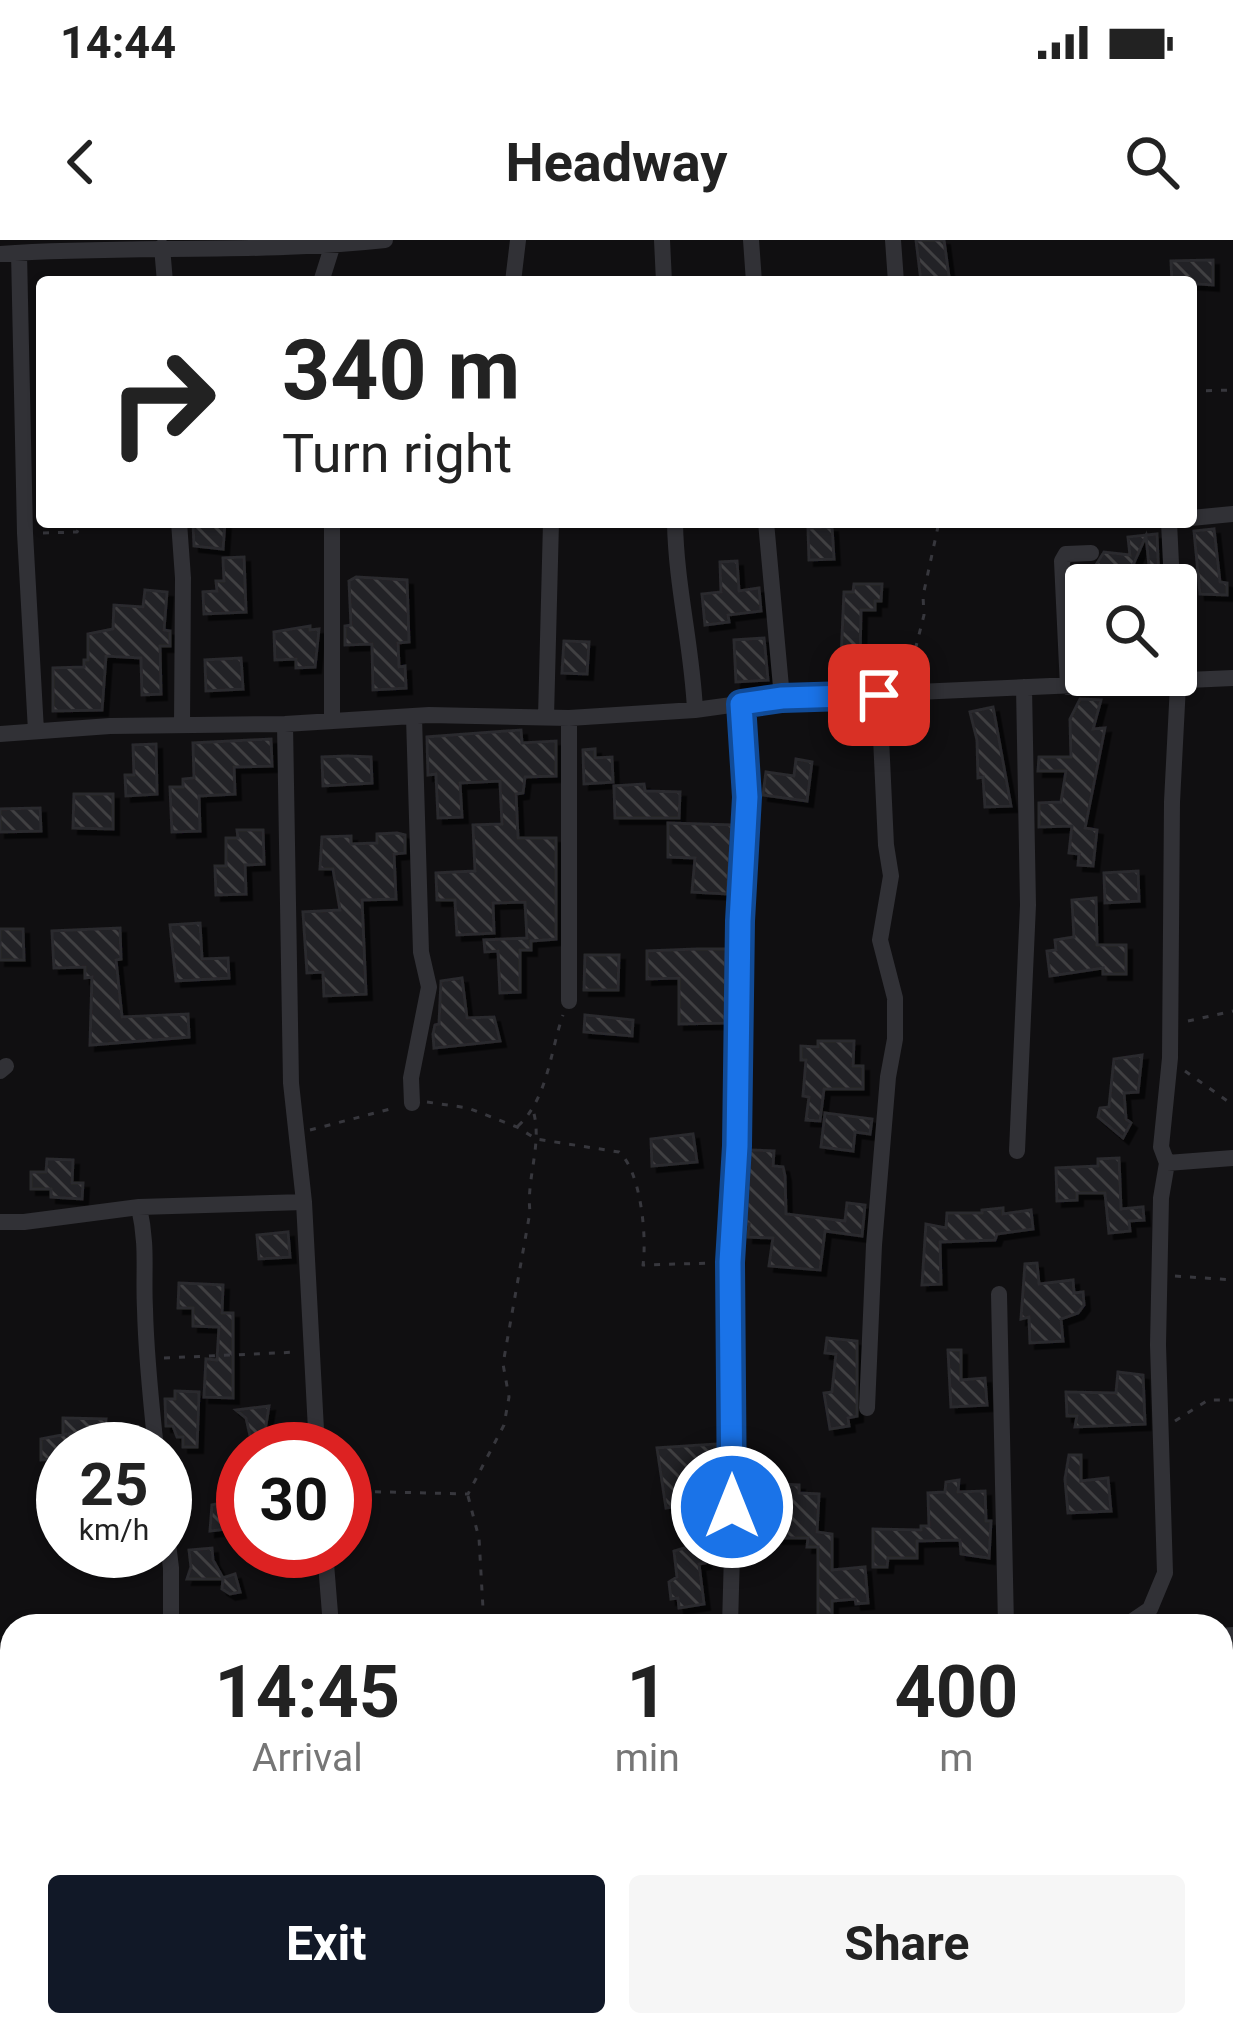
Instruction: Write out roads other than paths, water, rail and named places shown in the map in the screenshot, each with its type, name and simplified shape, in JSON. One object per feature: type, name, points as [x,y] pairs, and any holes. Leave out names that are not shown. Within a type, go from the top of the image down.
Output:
[{"type":"street","points":[[36,731],[9,253],[385,240]]},
{"type":"street","points":[[514,276],[518,240]]},
{"type":"street","points":[[662,240],[664,276]]},
{"type":"street","points":[[752,240],[754,276]]},
{"type":"street","points":[[893,240],[896,276]]},
{"type":"street","points":[[323,276],[333,244]]},
{"type":"street","points":[[162,247],[164,276]]},
{"type":"street","points":[[1197,517],[1233,514]]},
{"type":"street","points":[[179,528],[182,725]]},
{"type":"street","points":[[332,528],[332,720]]},
{"type":"street","points":[[545,717],[551,528]]},
{"type":"street","points":[[675,528],[695,710]]},
{"type":"street","points":[[767,528],[782,698]]},
{"type":"street","points":[[1169,528],[1171,564]]},
{"type":"street","points":[[1065,615],[1062,561],[1066,554],[1091,553]]},
{"type":"street","points":[[1197,680],[1233,678]]},
{"type":"street","points":[[1017,1151],[1028,905],[1024,687]]},
{"type":"street","points":[[0,734],[414,716],[569,718],[695,710],[782,698],[1065,687]]},
{"type":"street","points":[[867,1408],[874,1245],[888,1077],[896,1039],[895,998],[880,940],[891,876],[879,695]]},
{"type":"street","points":[[1144,1614],[1166,1573],[1158,1345],[1161,1198],[1168,1163],[1161,1147],[1170,1058],[1177,696]]},
{"type":"street","points":[[730,1614],[734,1480],[730,1262],[747,834],[741,704]]},
{"type":"street","points":[[412,1103],[411,1078],[429,987],[421,952],[414,716]]},
{"type":"street","points":[[569,718],[569,1000]]},
{"type":"street","points":[[285,724],[291,1083],[304,1202],[316,1422]]},
{"type":"street","points":[[1168,1163],[1233,1158]]},
{"type":"street","points":[[0,1222],[140,1207],[304,1202]]},
{"type":"street","points":[[140,1207],[148,1248],[144,1290],[153,1422]]},
{"type":"street","points":[[999,1294],[1006,1614]]},
{"type":"street","points":[[171,1578],[171,1614]]},
{"type":"street","points":[[327,1578],[330,1614]]}]
